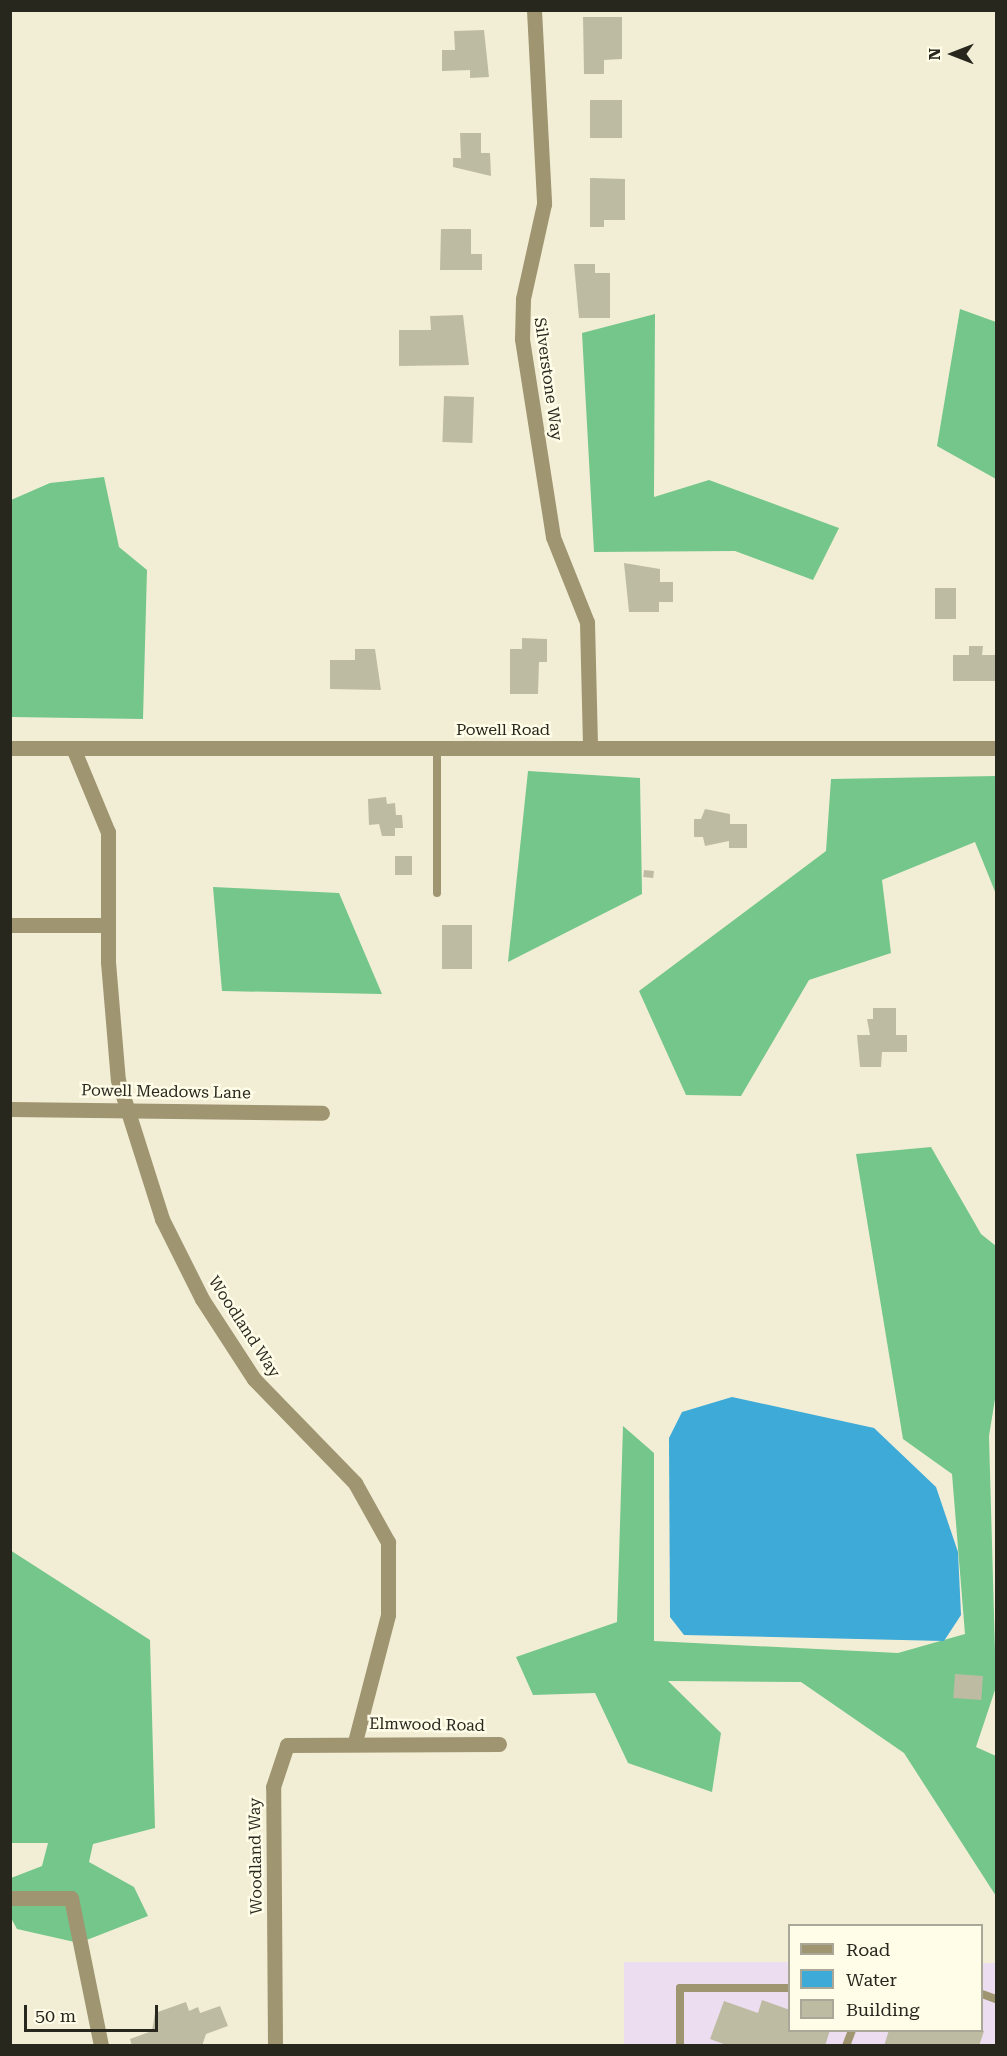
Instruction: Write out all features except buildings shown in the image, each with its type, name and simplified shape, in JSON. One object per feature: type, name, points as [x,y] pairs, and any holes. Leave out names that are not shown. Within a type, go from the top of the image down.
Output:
[{"type":"street","name":"Silverstone Way","points":[[534,10],[544,204],[523,299],[522,339],[554,537],[587,622],[590,748]]},
{"type":"street","name":"Powell Road","points":[[10,748],[996,748]]},
{"type":"street","name":"Woodland Way","points":[[73,748],[108,832],[108,925],[118,1080],[162,1219],[202,1299],[254,1379],[355,1483],[388,1542],[388,1615],[355,1742],[287,1745],[273,1787],[275,2046]]},
{"type":"street","points":[[10,925],[108,925]]},
{"type":"street","name":"Powell Meadows Lane","points":[[10,1109],[322,1113]]},
{"type":"street","name":"Elmwood Road","points":[[355,1742],[499,1744]]},
{"type":"street","points":[[10,1898],[71,1898],[100,2046]]},
{"type":"lane","points":[[437,748],[437,893]]},
{"type":"lane","points":[[680,2046],[680,1988],[788,1988]]},
{"type":"lane","points":[[846,2046],[852,2032]]},
{"type":"shaded area","points":[[624,1962],[788,1962],[788,2032],[983,2032],[983,1963],[996,1963],[996,2045],[624,2046]]},
{"type":"green space","points":[[960,309],[996,322],[996,479],[937,446]]},
{"type":"green space","points":[[655,314],[654,497],[709,480],[839,528],[813,580],[735,551],[594,552],[582,333]]},
{"type":"green space","points":[[104,477],[119,547],[147,570],[143,719],[11,717],[11,500],[50,483]]},
{"type":"green space","points":[[528,771],[640,778],[642,894],[508,962]]},
{"type":"green space","points":[[996,776],[996,894],[975,842],[882,880],[891,953],[809,980],[741,1096],[686,1095],[639,991],[826,851],[831,779]]},
{"type":"green space","points":[[213,887],[339,893],[382,994],[222,991]]},
{"type":"green space","points":[[931,1147],[981,1234],[996,1246],[996,1393],[989,1436],[996,1687],[976,1747],[996,1756],[996,1896],[904,1753],[801,1682],[668,1681],[721,1733],[712,1792],[628,1763],[595,1693],[533,1695],[516,1657],[617,1622],[623,1426],[654,1453],[654,1641],[898,1653],[965,1634],[952,1474],[903,1439],[856,1154]]},
{"type":"green space","points":[[10,1550],[150,1640],[155,1828],[93,1844],[89,1862],[134,1887],[148,1916],[79,1943],[17,1929],[11,1918],[11,1878],[42,1866],[48,1843],[11,1843]]},
{"type":"water","points":[[732,1397],[874,1428],[936,1487],[958,1552],[961,1615],[944,1641],[684,1635],[670,1617],[669,1438],[682,1412]]}]
